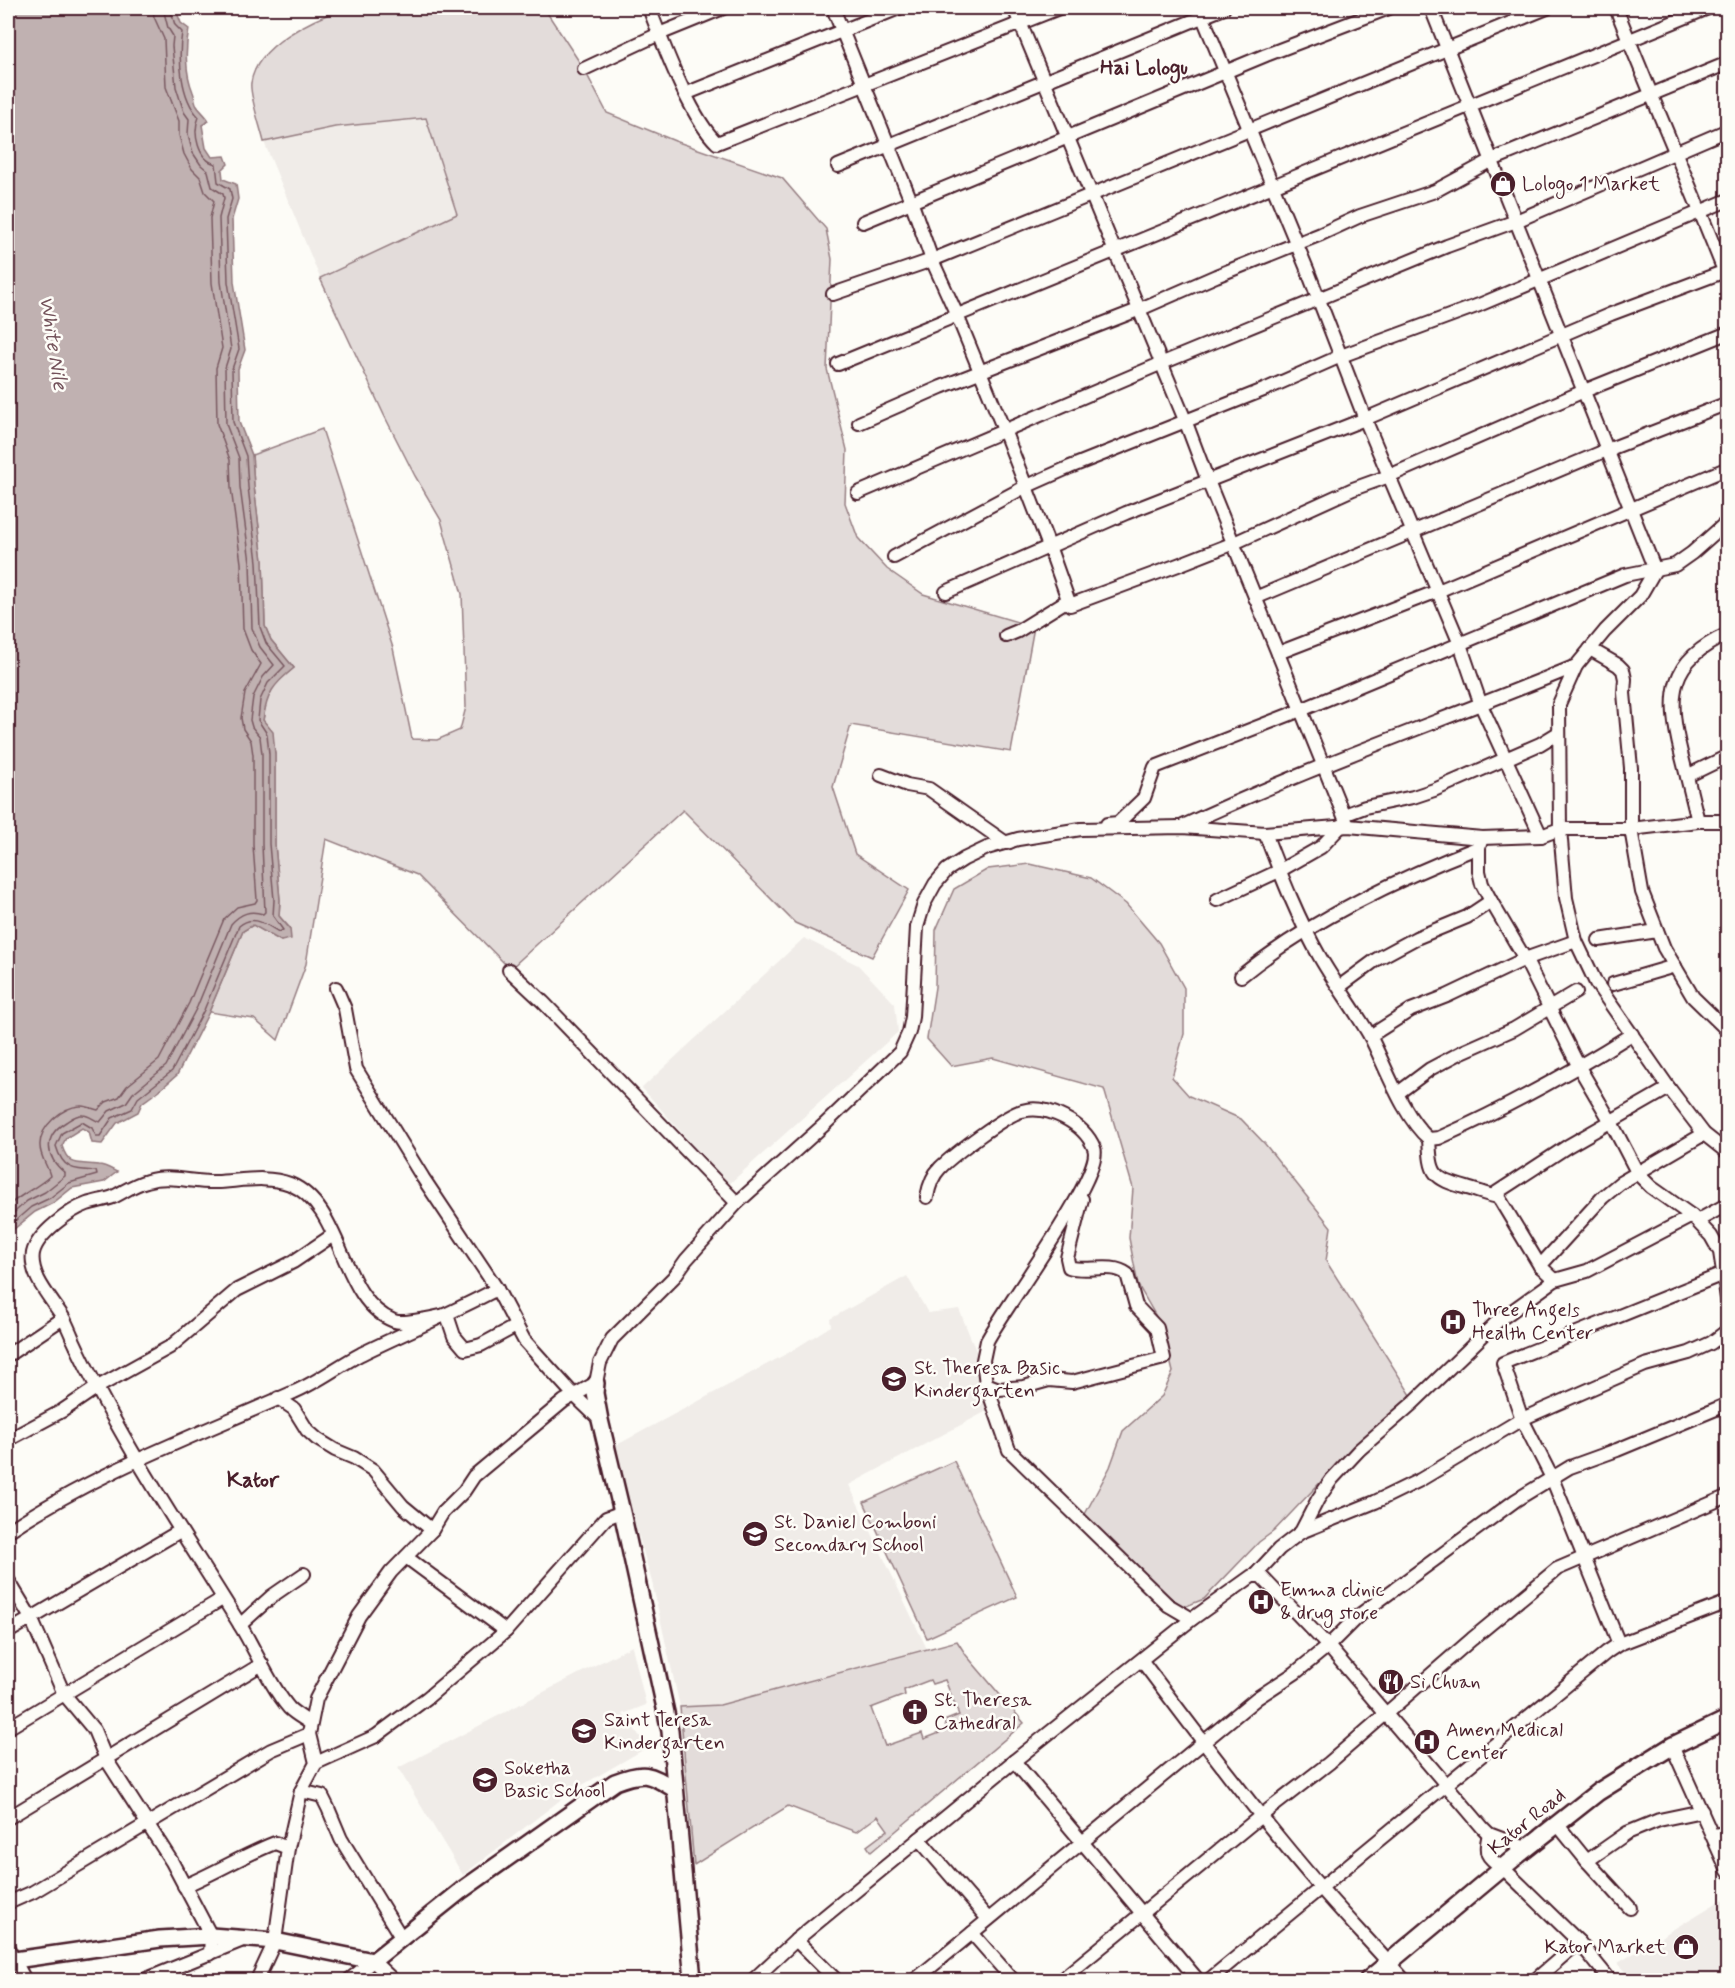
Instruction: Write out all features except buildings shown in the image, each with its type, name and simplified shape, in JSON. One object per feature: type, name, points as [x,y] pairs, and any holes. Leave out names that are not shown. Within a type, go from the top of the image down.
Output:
[{"type":"main road","name":"Kator Road","points":[[1368,1980],[1526,1848],[1606,1787],[1672,1746],[1728,1719]]},
{"type":"street","points":[[649,8],[686,94],[709,136],[717,143],[1059,8]]},
{"type":"street","points":[[584,69],[659,34],[723,8]]},
{"type":"street","points":[[833,8],[889,145],[932,260],[1004,430],[1070,605],[1234,543],[1353,489],[1389,476],[1584,391],[1728,333]]},
{"type":"street","points":[[686,94],[899,8]]},
{"type":"street","points":[[1014,8],[1185,420],[1324,765],[1344,822]]},
{"type":"street","points":[[838,166],[1044,81],[1201,12],[1224,8]]},
{"type":"street","points":[[863,222],[1266,55],[1389,8]]},
{"type":"street","points":[[1431,8],[1655,570]]},
{"type":"street","points":[[833,294],[932,260],[1547,8]]},
{"type":"street","points":[[946,592],[1126,513],[1365,419],[1666,292],[1726,274],[1616,8]]},
{"type":"street","points":[[838,364],[1708,8]]},
{"type":"street","points":[[1201,12],[1365,419],[1460,644],[1481,705],[1541,836]]},
{"type":"street","points":[[859,423],[980,371],[1138,310],[1360,216],[1435,191],[1492,160],[1728,63]]},
{"type":"street","points":[[858,493],[1160,364],[1446,246],[1516,221],[1728,130]]},
{"type":"street","points":[[894,557],[1025,487],[1341,357],[1479,305],[1728,200]]},
{"type":"street","points":[[1255,598],[1607,450],[1728,403]]},
{"type":"street","points":[[1278,653],[1438,591],[1728,468]]},
{"type":"street","points":[[881,775],[907,785],[929,789],[1006,843],[1118,823],[1144,798],[1155,767],[1301,710],[1625,575],[1675,565],[1728,521]]},
{"type":"street","points":[[1655,570],[1640,596],[1576,666],[1559,704],[1560,829],[1566,898],[1576,941],[1596,983],[1704,1134],[1728,1153]]},
{"type":"street","points":[[1006,636],[1018,632],[1068,600]]},
{"type":"street","points":[[1698,821],[1673,723],[1672,699],[1676,682],[1695,655],[1707,644],[1728,634]]},
{"type":"street","points":[[1590,649],[1623,670],[1631,768],[1631,829],[1640,882],[1657,931],[1664,948],[1693,997],[1728,1031]]},
{"type":"street","points":[[1182,827],[1253,793],[1576,666]]},
{"type":"street","points":[[1217,900],[1279,872],[1321,847],[1344,822],[1365,807],[1413,798],[1434,790],[1506,760],[1558,733]]},
{"type":"street","points":[[1687,776],[1728,756]]},
{"type":"street","points":[[693,1980],[670,1731],[600,1420],[595,1393],[600,1363],[612,1339],[674,1277],[737,1203],[825,1124],[900,1052],[909,1032],[912,1017],[917,927],[924,904],[935,884],[947,870],[987,848],[1053,832],[1081,829],[1182,827],[1265,833],[1344,822],[1480,843],[1541,836],[1560,829],[1631,829],[1698,821],[1728,821]]},
{"type":"street","points":[[1265,833],[1279,872],[1306,931],[1370,1036],[1398,1094],[1421,1132],[1429,1139],[1431,1165],[1436,1174],[1444,1181],[1498,1197]]},
{"type":"street","points":[[1480,843],[1482,884],[1525,959],[1579,1067],[1638,1174],[1651,1187],[1694,1218],[1711,1236],[1720,1252],[1725,1273],[1728,1305]]},
{"type":"street","points":[[1241,976],[1271,951],[1306,931],[1401,880],[1480,843]]},
{"type":"street","points":[[1339,987],[1377,959],[1416,938],[1467,917],[1491,901]]},
{"type":"street","points":[[1599,940],[1657,931]]},
{"type":"street","points":[[1370,1036],[1411,1010],[1447,996],[1525,959],[1576,941]]},
{"type":"street","points":[[1613,984],[1675,966]]},
{"type":"street","points":[[509,970],[543,1002],[737,1203]]},
{"type":"street","points":[[336,988],[345,1009],[356,1069],[423,1178],[497,1290],[524,1340],[573,1395],[600,1420]]},
{"type":"street","points":[[1398,1094],[1430,1069],[1514,1029],[1576,992]]},
{"type":"street","points":[[1429,1139],[1439,1138],[1480,1120],[1579,1067],[1632,1034]]},
{"type":"street","points":[[1555,1280],[1540,1266],[1496,1193],[1568,1146],[1669,1088]]},
{"type":"street","points":[[927,1197],[929,1184],[939,1169],[1006,1117],[1023,1110],[1048,1110],[1069,1121],[1086,1135],[1094,1147],[1096,1156],[1070,1210],[992,1333],[983,1360],[986,1384],[1009,1450],[1168,1605],[1192,1619]]},
{"type":"street","points":[[1540,1266],[1604,1197],[1620,1183],[1704,1134]]},
{"type":"street","points":[[986,1384],[999,1389],[1024,1387],[1049,1380],[1072,1382],[1164,1358],[1157,1328],[1136,1306],[1130,1278],[1127,1274],[1116,1269],[1072,1269],[1066,1262],[1087,1177]]},
{"type":"street","points":[[310,1729],[288,1707],[96,1388],[63,1318],[33,1267],[33,1252],[52,1226],[76,1209],[85,1204],[107,1199],[143,1182],[178,1179],[215,1182],[251,1179],[289,1184],[304,1192],[315,1203],[366,1299],[386,1316],[396,1323],[447,1315]]},
{"type":"street","points":[[1301,1532],[1318,1499],[1332,1479],[1359,1450],[1413,1403],[1498,1321],[1555,1280],[1587,1271],[1694,1218],[1728,1204]]},
{"type":"street","points":[[8,1440],[170,1347],[237,1290],[293,1262],[333,1235]]},
{"type":"street","points":[[1619,1644],[1552,1478],[1522,1419],[1503,1363],[1725,1273]]},
{"type":"street","points":[[8,1531],[76,1490],[184,1438],[312,1384],[359,1355],[497,1290]]},
{"type":"street","points":[[447,1315],[454,1336],[465,1349],[481,1345],[516,1326]]},
{"type":"street","points":[[8,1355],[63,1318]]},
{"type":"street","points":[[753,1980],[796,1940],[1014,1761],[1192,1619],[1256,1574],[1279,1549],[1301,1532],[1375,1502],[1420,1480],[1522,1419],[1645,1365],[1689,1353],[1711,1343],[1728,1330]]},
{"type":"street","points":[[257,1980],[275,1941],[288,1848],[301,1791],[316,1763],[310,1729],[316,1699],[359,1616],[391,1572],[432,1530],[443,1512],[464,1491],[474,1476],[573,1395],[596,1383]]},
{"type":"street","points":[[278,1398],[294,1409],[307,1430],[317,1438],[373,1470],[403,1506],[432,1530]]},
{"type":"street","points":[[915,1980],[1257,1698],[1295,1673],[1328,1646],[1358,1616],[1516,1500],[1570,1467],[1728,1404]]},
{"type":"street","points":[[1061,1980],[1329,1763],[1557,1569],[1728,1497]]},
{"type":"street","points":[[316,1763],[376,1737],[427,1698],[506,1631],[606,1518],[622,1512]]},
{"type":"street","points":[[8,1632],[180,1531]]},
{"type":"street","points":[[406,1557],[506,1631]]},
{"type":"street","points":[[240,1625],[272,1596],[304,1574]]},
{"type":"street","points":[[1256,1574],[1261,1576],[1328,1646],[1489,1834],[1526,1848]]},
{"type":"street","points":[[8,1580],[31,1618],[64,1694],[94,1730],[106,1759],[149,1824],[184,1886],[211,1936],[210,1954]]},
{"type":"street","points":[[8,1728],[222,1599]]},
{"type":"street","points":[[1209,1980],[1607,1652],[1619,1644],[1728,1602]]},
{"type":"street","points":[[1142,1661],[1203,1743],[1321,1887],[1404,1980]]},
{"type":"street","points":[[8,1818],[262,1664]]},
{"type":"street","points":[[8,1903],[33,1892],[310,1729]]},
{"type":"street","points":[[1672,1746],[1728,1871]]},
{"type":"street","points":[[1014,1761],[1198,1980]]},
{"type":"street","points":[[349,1980],[462,1890],[615,1782],[634,1774],[653,1776],[674,1789]]},
{"type":"street","points":[[301,1791],[322,1797],[341,1839],[401,1937]]},
{"type":"street","points":[[1587,1861],[1627,1833],[1659,1820],[1702,1811]]},
{"type":"street","points":[[1557,1824],[1630,1908]]},
{"type":"street","points":[[1713,1836],[1728,1831]]},
{"type":"street","points":[[1489,1834],[1486,1848],[1493,1862],[1503,1868],[1579,1942],[1610,1980]]},
{"type":"street","points":[[919,1839],[988,1919]]},
{"type":"street","points":[[184,1886],[275,1843],[288,1848]]},
{"type":"street","points":[[972,1933],[1013,1980]]},
{"type":"street","points":[[25,1980],[10,1956],[160,1939],[211,1936],[275,1941],[372,1960],[393,1980]]},
{"type":"street","points":[[144,1980],[243,1940]]},
{"type":"street","points":[[796,1940],[836,1980]]},
{"type":"street","points":[[1535,1980],[1579,1942]]},
{"type":"shaded area","points":[[345,8],[544,8],[584,69],[607,113],[675,141],[782,178],[826,229],[832,259],[827,369],[847,450],[845,503],[858,538],[887,569],[923,594],[1034,627],[1011,752],[851,725],[833,787],[855,854],[909,890],[872,957],[795,923],[683,810],[510,969],[417,875],[326,839],[306,964],[278,1040],[254,1019],[209,1012],[243,931],[253,925],[281,941],[290,928],[279,916],[280,900],[275,844],[275,754],[263,721],[266,702],[274,685],[294,668],[271,640],[265,626],[263,561],[252,455],[322,429],[393,648],[412,739],[437,740],[460,730],[466,707],[462,594],[441,520],[415,476],[384,415],[320,278],[457,214],[426,118],[335,127],[264,142],[252,95],[251,83],[255,69],[275,45],[288,35],[318,19]]},
{"type":"shaded area","points":[[426,117],[457,214],[320,278],[264,142],[335,127]]},
{"type":"shaded area","points":[[1030,864],[1091,878],[1126,904],[1159,943],[1184,988],[1184,1034],[1172,1077],[1189,1096],[1241,1119],[1265,1144],[1331,1227],[1326,1261],[1411,1395],[1353,1448],[1274,1531],[1259,1542],[1204,1599],[1184,1607],[1149,1582],[1084,1516],[1110,1467],[1123,1431],[1162,1396],[1173,1372],[1162,1327],[1138,1285],[1129,1238],[1133,1188],[1104,1089],[993,1058],[951,1066],[927,1039],[935,987],[936,930],[954,889],[988,869]]},
{"type":"shaded area","points":[[804,938],[858,965],[895,1004],[898,1032],[728,1185],[642,1088]]},
{"type":"shaded area","name":"St. Daniel Comboni Secondary School","points":[[907,1276],[928,1313],[959,1309],[998,1405],[849,1485],[927,1649],[720,1705],[680,1707],[652,1582],[613,1447],[788,1353],[831,1326],[830,1319]]},
{"type":"shaded area","points":[[954,1461],[1017,1597],[927,1638],[864,1502]]},
{"type":"shaded area","points":[[957,1641],[966,1655],[1024,1723],[871,1852],[867,1846],[888,1830],[878,1816],[856,1832],[788,1806],[694,1865],[680,1707],[720,1705]],"holes":[[[930,1680],[932,1684],[945,1680],[959,1715],[944,1721],[947,1730],[924,1739],[922,1733],[885,1746],[871,1708],[905,1695],[904,1690]]]},
{"type":"shaded area","points":[[632,1646],[646,1705],[623,1714],[648,1747],[572,1791],[463,1875],[398,1768]]},
{"type":"shaded area","name":"Kator Market","points":[[1723,1899],[1728,1906],[1727,1980],[1631,1980],[1618,1963]]},
{"type":"water","name":"White Nile","points":[[8,8],[177,8],[181,23],[189,29],[187,69],[196,104],[209,121],[202,125],[206,148],[212,157],[225,156],[228,164],[222,170],[223,179],[236,184],[238,199],[232,219],[234,282],[245,350],[238,369],[239,422],[252,455],[263,561],[265,626],[271,640],[294,668],[272,690],[263,720],[273,732],[275,754],[275,844],[280,900],[279,916],[290,929],[291,939],[281,941],[253,925],[243,931],[209,1012],[177,1075],[142,1103],[138,1112],[117,1123],[102,1144],[92,1143],[89,1132],[82,1128],[66,1138],[62,1146],[71,1161],[103,1166],[117,1172],[104,1182],[72,1188],[53,1203],[35,1212],[8,1234]]},
{"type":"place","name":"Lologo 1 Market","points":[[1503,184]]},
{"type":"place","name":"Three Angels Health Center","points":[[1453,1322]]},
{"type":"place","name":"St. Theresa Basic Kindergarten","points":[[894,1379]]},
{"type":"place","name":"St. Daniel Comboni Secondary School","points":[[755,1534]]},
{"type":"place","name":"Emma clinic & drug store","points":[[1261,1602]]},
{"type":"place","name":"Si Chuan","points":[[1391,1682]]},
{"type":"place","name":"St. Theresa Cathedral","points":[[915,1712]]},
{"type":"place","name":"Saint Teresa Kindergarten","points":[[584,1731]]},
{"type":"place","name":"Amen Medical Center","points":[[1427,1742]]},
{"type":"place","name":"Soketha Basic School","points":[[485,1780]]},
{"type":"place","name":"Kator Market","points":[[1686,1947]]},
{"type":"district","name":"Hai Lologu","points":[[1144,68]]},
{"type":"district","name":"Kator","points":[[253,1481]]}]
